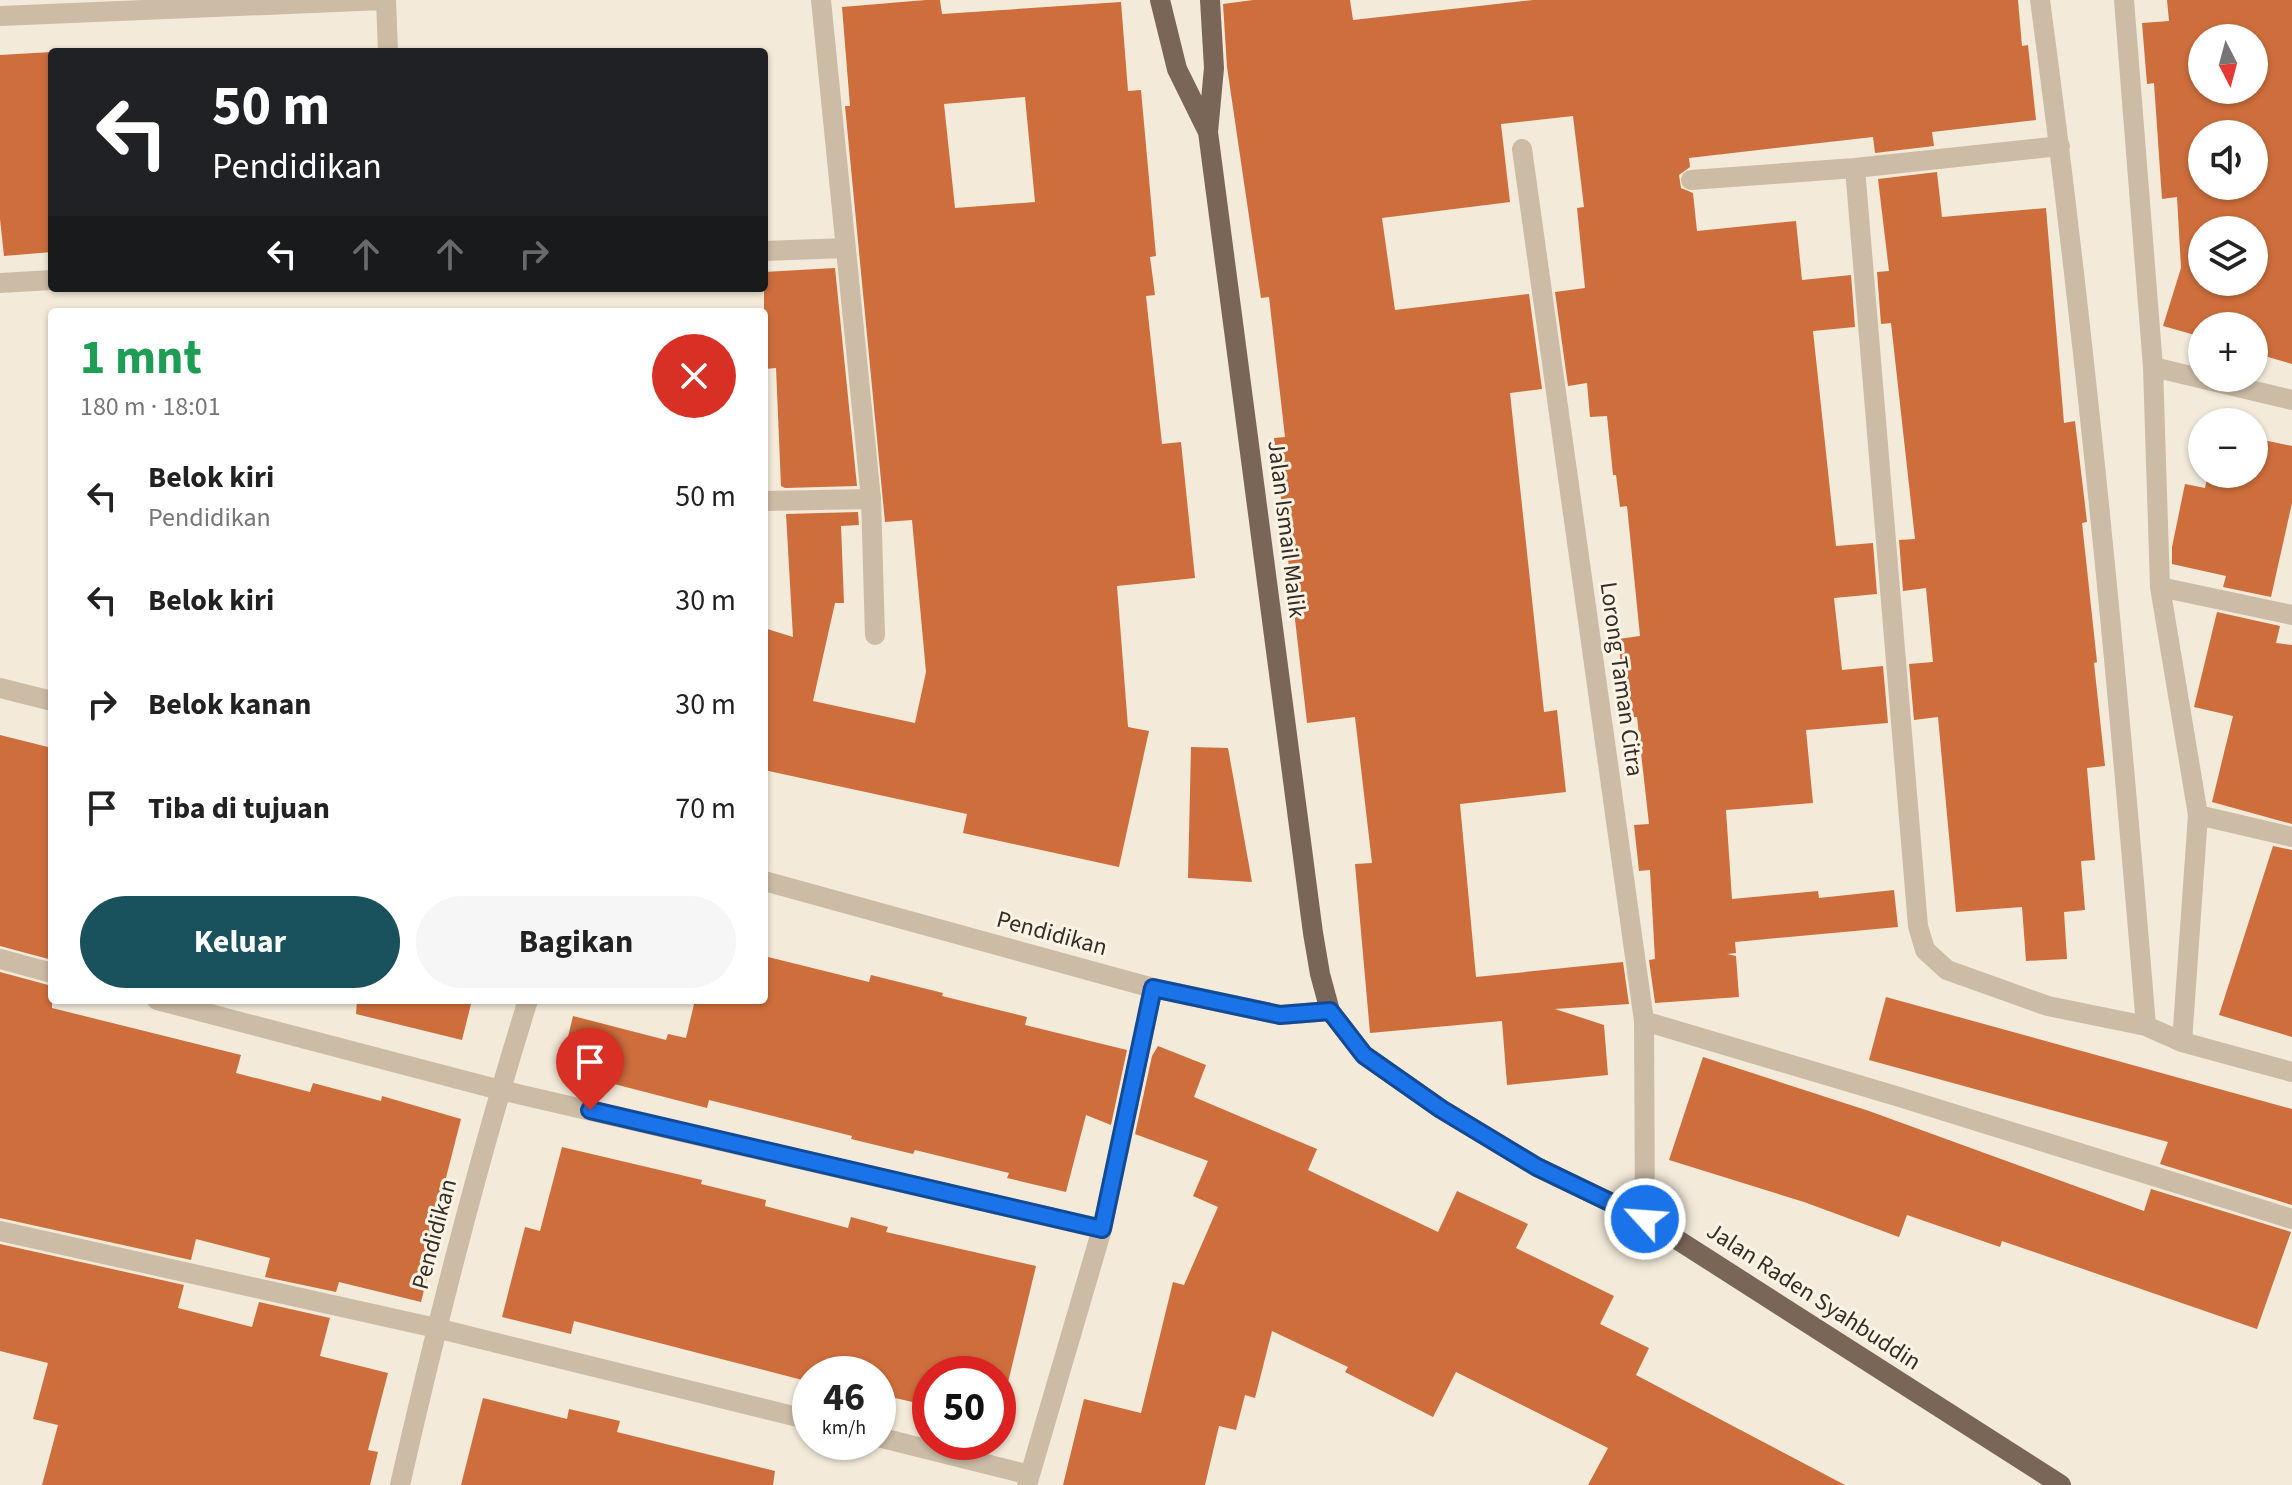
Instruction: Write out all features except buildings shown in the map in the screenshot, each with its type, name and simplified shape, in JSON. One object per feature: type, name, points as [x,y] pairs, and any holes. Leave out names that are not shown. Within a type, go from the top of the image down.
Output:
[{"type":"main road","name":"Jalan Ismail Malik","points":[[1160,0],[1177,69],[1208,132]]},
{"type":"main road","name":"Jalan Ismail Malik","points":[[1210,0],[1214,68],[1208,132],[1313,933]]},
{"type":"main road","name":"Jalan Raden Syahbuddin","points":[[1313,933],[1330,1011],[1364,1055],[1441,1109],[1537,1167],[1645,1219],[2061,1485]]},
{"type":"street","points":[[0,16],[384,0],[388,48]]},
{"type":"street","points":[[821,0],[871,499],[875,635]]},
{"type":"street","points":[[2040,0],[2060,146],[2120,705],[2146,1026]]},
{"type":"street","points":[[2124,0],[2153,367],[2160,587],[2198,815],[2182,1042]]},
{"type":"street","points":[[1691,180],[1855,168],[2060,146]]},
{"type":"street","name":"Lorong Taman Citra","points":[[1522,149],[1644,1021],[1645,1219]]},
{"type":"street","points":[[1855,168],[1918,926],[1925,950],[1947,970],[2048,1006],[2146,1026],[2182,1042],[2292,1072]]},
{"type":"street","points":[[768,251],[846,248]]},
{"type":"street","points":[[0,283],[48,280]]},
{"type":"street","points":[[2153,367],[2292,400]]},
{"type":"street","points":[[768,501],[871,499]]},
{"type":"street","points":[[2160,587],[2292,615]]},
{"type":"street","points":[[0,688],[48,700]]},
{"type":"street","points":[[2198,815],[2292,837]]},
{"type":"street","name":"Pendidikan","points":[[768,882],[1153,988],[1280,1015],[1330,1011]]},
{"type":"street","points":[[0,959],[48,972]]},
{"type":"street","points":[[896,1442],[1029,1480],[1102,1229],[1153,988]]},
{"type":"street","points":[[172,1004],[500,1090],[1102,1229]]},
{"type":"street","name":"Pendidikan","points":[[400,1485],[436,1328],[500,1090],[527,1004]]},
{"type":"street","points":[[1644,1021],[2292,1219]]},
{"type":"street","points":[[0,1231],[436,1328],[792,1416]]},
{"type":"route","points":[[590,1110],[1102,1229],[1153,988],[1280,1015],[1330,1011],[1364,1055],[1441,1109],[1537,1167],[1645,1219]]}]
